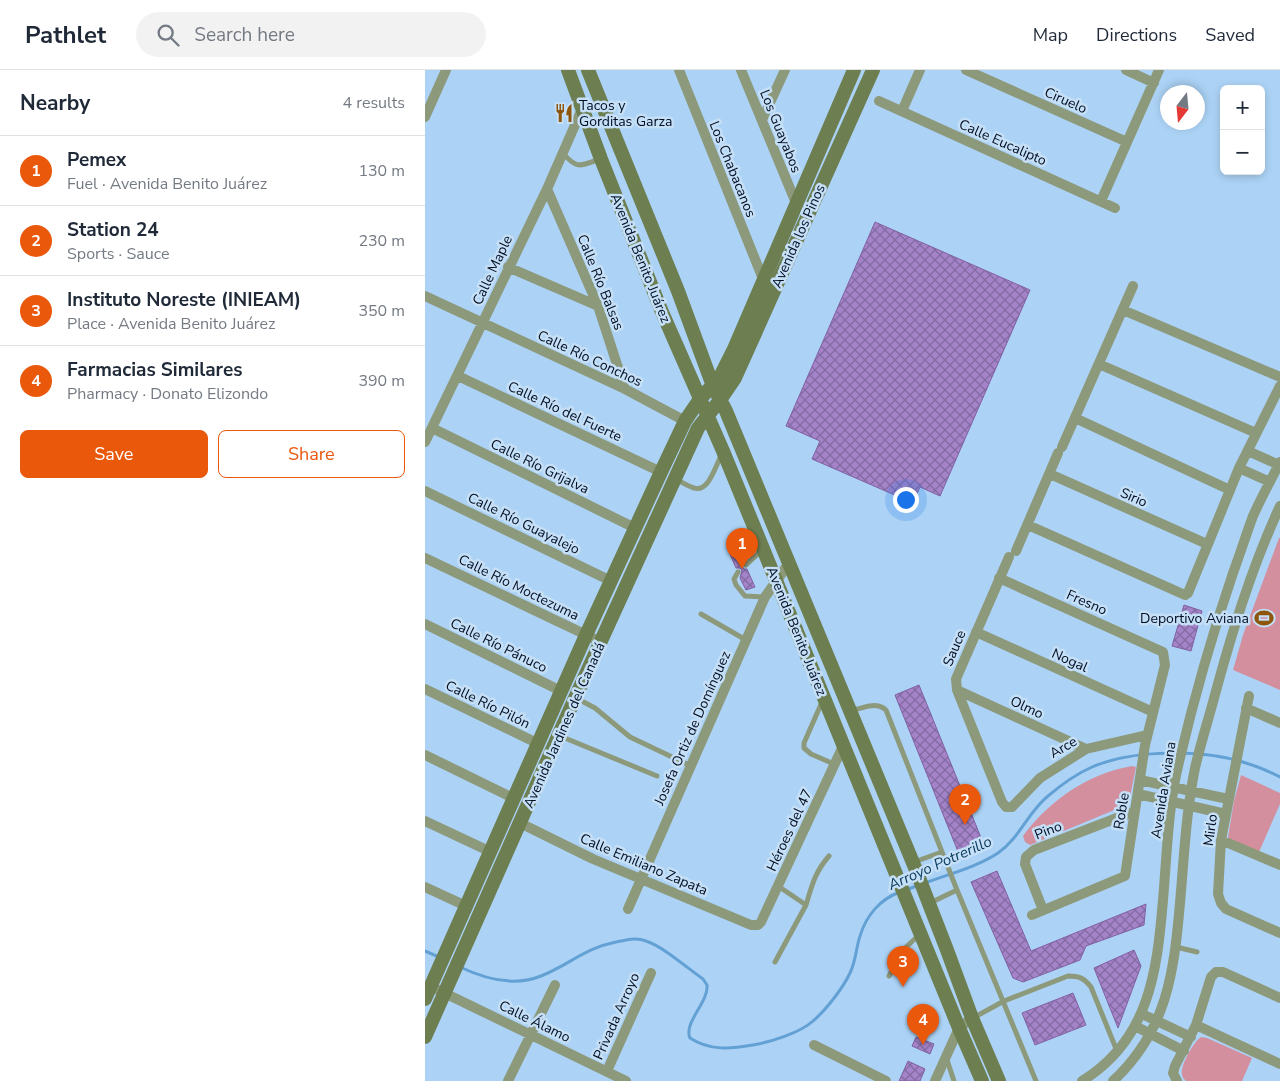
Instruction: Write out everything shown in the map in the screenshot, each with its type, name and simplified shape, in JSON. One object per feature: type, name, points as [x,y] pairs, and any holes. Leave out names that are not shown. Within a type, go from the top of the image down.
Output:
[{"type":"street","points":[[425,117],[445,70]]},
{"type":"street","name":"Avenida Benito Juárez","points":[[568,70],[662,312],[723,451],[982,1081]]},
{"type":"street","name":"Avenida Benito Juárez","points":[[588,70],[678,291],[713,386],[727,411],[914,866],[972,1018],[999,1081]]},
{"type":"street","name":"Los Chabacanos","points":[[679,70],[763,279]]},
{"type":"street","name":"Los Guayabos","points":[[741,70],[796,202]]},
{"type":"street","points":[[762,120],[785,70]]},
{"type":"street","name":"Avenida los Pinos","points":[[700,399],[721,377],[854,70]]},
{"type":"street","name":"Avenida los Pinos","points":[[707,414],[720,400],[740,368],[873,70]]},
{"type":"street","points":[[902,111],[921,70]]},
{"type":"street","name":"Ciruelo","points":[[966,70],[1127,142]]},
{"type":"street","points":[[1126,70],[1153,83]]},
{"type":"street","points":[[1101,201],[1159,70]]},
{"type":"street","name":"Calle Eucalipto","points":[[879,101],[1115,208]]},
{"type":"street","name":"Calle Maple","points":[[425,442],[547,188],[582,109]]},
{"type":"street","name":"Calle Río Balsas","points":[[547,188],[598,306],[625,389]]},
{"type":"street","points":[[508,267],[598,306]]},
{"type":"street","name":"Sauce","points":[[957,690],[956,679],[975,632],[999,578],[1028,525],[1133,286]]},
{"type":"street","name":"Calle Río Conchos","points":[[425,296],[625,389],[685,421]]},
{"type":"street","points":[[1123,310],[1280,377]]},
{"type":"street","points":[[1099,364],[1256,433]]},
{"type":"street","name":"Calle Río del Fuerte","points":[[458,376],[661,472]]},
{"type":"street","points":[[1028,525],[1185,594],[1190,592],[1207,544],[1239,468],[1280,386]]},
{"type":"street","name":"Avenida Jardines del Canadá","points":[[428,993],[586,635],[685,421],[700,399]]},
{"type":"street","name":"Avenida Jardines del Canadá","points":[[425,1037],[575,698],[698,428],[707,414]]},
{"type":"street","points":[[1075,418],[1230,490]]},
{"type":"street","name":"Calle Río Grijalva","points":[[432,428],[635,528]]},
{"type":"street","points":[[1248,451],[1279,463]]},
{"type":"street","name":"Avenida Aviana","points":[[1082,1081],[1104,1066],[1118,1052],[1142,1014],[1155,972],[1159,947],[1172,802],[1178,764],[1217,619],[1253,517],[1275,478],[1279,463]]},
{"type":"street","points":[[1239,468],[1275,478]]},
{"type":"street","name":"Sirio","points":[[1050,474],[1207,544]]},
{"type":"street","name":"Calle Río Guayalejo","points":[[425,491],[611,581]]},
{"type":"street","name":"Avenida Aviana","points":[[1113,1081],[1132,1061],[1150,1034],[1157,1021],[1172,975],[1188,806],[1196,766],[1235,623],[1280,506]]},
{"type":"street","name":"Calle Río Moctezuma","points":[[425,558],[601,642]]},
{"type":"street","name":"Josefa Ortiz de Domínguez","points":[[628,909],[765,597],[789,563]]},
{"type":"street","name":"Fresno","points":[[999,578],[1163,652]]},
{"type":"street","name":"Calle Río Pánuco","points":[[425,624],[561,691]]},
{"type":"street","name":"Nogal","points":[[975,632],[1153,712]]},
{"type":"street","name":"Roble","points":[[1032,915],[1125,876],[1147,735],[1165,665],[1163,652]]},
{"type":"street","name":"Calle Río Pilón","points":[[425,689],[539,744]]},
{"type":"street","name":"Olmo","points":[[957,690],[1086,749]]},
{"type":"street","name":"Arce","points":[[957,690],[1002,802],[1006,806],[1012,807],[1040,778],[1086,749],[1147,735]]},
{"type":"street","name":"Mirlo","points":[[1249,696],[1233,770],[1221,840],[1218,894],[1221,903],[1226,909],[1280,933]]},
{"type":"street","points":[[1247,708],[1280,723]]},
{"type":"street","name":"Héroes del 47","points":[[758,925],[778,886],[843,744]]},
{"type":"street","points":[[425,755],[515,799]]},
{"type":"street","points":[[1140,780],[1229,798]]},
{"type":"street","points":[[1138,794],[1226,814]]},
{"type":"street","name":"Pino","points":[[1043,910],[1025,864],[1026,857],[1034,850],[1135,812]]},
{"type":"street","points":[[425,821],[491,852]]},
{"type":"street","name":"Calle Emiliano Zapata","points":[[520,823],[593,859],[751,925],[758,925]]},
{"type":"street","points":[[1221,840],[1280,866]]},
{"type":"street","points":[[425,887],[467,906]]},
{"type":"street","points":[[1177,1081],[1173,1073],[1196,1025],[1211,977],[1216,972],[1223,972],[1280,998]]},
{"type":"street","name":"Privada Arroyo","points":[[607,1071],[651,973]]},
{"type":"street","points":[[508,1081],[555,985]]},
{"type":"street","name":"Calle Álamo","points":[[428,993],[447,987],[531,1035],[626,1081]]},
{"type":"street","points":[[1142,1014],[1191,1037]]},
{"type":"street","points":[[935,1081],[959,1028],[972,1018]]},
{"type":"street","points":[[1196,1025],[1280,1064]]},
{"type":"street","points":[[1135,1026],[1183,1050]]},
{"type":"street","points":[[814,1045],[886,1081]]},
{"type":"lane","points":[[562,152],[575,165],[583,165],[601,159]]},
{"type":"lane","points":[[675,478],[695,489],[707,485],[723,451]]},
{"type":"lane","points":[[746,565],[763,549]]},
{"type":"lane","points":[[737,572],[734,579],[736,585],[745,596],[765,597]]},
{"type":"lane","points":[[701,614],[747,641]]},
{"type":"lane","points":[[824,697],[804,743],[804,748],[811,754],[834,764]]},
{"type":"lane","points":[[575,698],[595,708],[630,738],[691,766]]},
{"type":"lane","points":[[850,711],[876,705],[882,706],[886,710],[1036,1081]]},
{"type":"lane","points":[[559,735],[657,776]]},
{"type":"lane","points":[[914,866],[942,852]]},
{"type":"lane","points":[[775,962],[806,905],[819,868],[829,856]]},
{"type":"lane","points":[[778,886],[806,905]]},
{"type":"lane","points":[[927,900],[956,887]]},
{"type":"lane","points":[[889,976],[904,949],[920,934]]},
{"type":"lane","points":[[1176,947],[1197,952]]},
{"type":"lane","points":[[972,1018],[1004,1002],[1068,976],[1078,976],[1091,987],[1118,1052]]},
{"type":"lane","points":[[946,1056],[954,1081]]},
{"type":"shaded area","name":"Deportivo Aviana","points":[[1279,538],[1280,690],[1233,670],[1243,635]]},
{"type":"shaded area","points":[[1132,766],[1136,767],[1129,802],[1124,806],[1030,845],[1025,842],[1023,836],[1057,800],[1100,775]]},
{"type":"shaded area","points":[[1241,775],[1280,793],[1280,804],[1259,852],[1230,840],[1228,837],[1234,801]]},
{"type":"shaded area","points":[[1201,1037],[1252,1058],[1242,1081],[1186,1081],[1182,1076],[1185,1060]]},
{"type":"building","points":[[875,222],[1030,290],[940,496],[920,487],[913,503],[812,459],[820,441],[786,426]]},
{"type":"building","points":[[739,548],[744,561],[742,566],[744,569],[747,569],[755,587],[746,590],[740,578],[742,570],[736,568],[729,552]]},
{"type":"building","points":[[1184,605],[1202,611],[1191,651],[1172,646]]},
{"type":"building","points":[[919,685],[984,845],[959,854],[895,695]]},
{"type":"building","points":[[997,871],[1031,951],[1146,904],[1144,925],[1086,946],[1080,960],[1023,982],[1013,978],[971,882]]},
{"type":"building","points":[[1134,950],[1141,966],[1118,1028],[1094,968]]},
{"type":"building","points":[[1073,993],[1086,1025],[1035,1045],[1022,1013]]},
{"type":"building","points":[[916,1037],[934,1044],[930,1054],[912,1046]]},
{"type":"building","points":[[908,1061],[925,1069],[920,1081],[899,1081]]},
{"type":"waterway","name":"Arroyo Potrerillo","points":[[925,883],[972,866],[998,853],[1012,840],[1041,802],[1053,792],[1080,773],[1109,761],[1149,754],[1191,754],[1231,759],[1280,777]]},
{"type":"waterway","name":"Arroyo Potrerillo","points":[[906,890],[919,885]]},
{"type":"waterway","name":"Arroyo Potrerillo","points":[[460,967],[489,978],[520,981],[541,976],[595,948],[616,942],[639,939],[653,944],[668,953],[703,979],[707,985],[707,992],[690,1026],[690,1038],[705,1045],[720,1048],[753,1045],[793,1033],[813,1021],[823,1011],[839,992],[850,973],[854,964],[860,936],[870,915],[886,899],[900,892]]},
{"type":"waterway","name":"Arroyo Potrerillo","points":[[425,951],[439,957]]},
{"type":"place","name":"Tacos y Gorditas Garza","points":[[564,113]]},
{"type":"place","name":"Pemex","points":[[742,569]]},
{"type":"place","name":"Deportivo Aviana","points":[[1264,618]]},
{"type":"place","name":"Station 24","points":[[965,825]]},
{"type":"place","name":"Instituto Noreste (INIEAM)","points":[[903,987]]},
{"type":"place","name":"Farmacias Similares","points":[[923,1045]]}]
